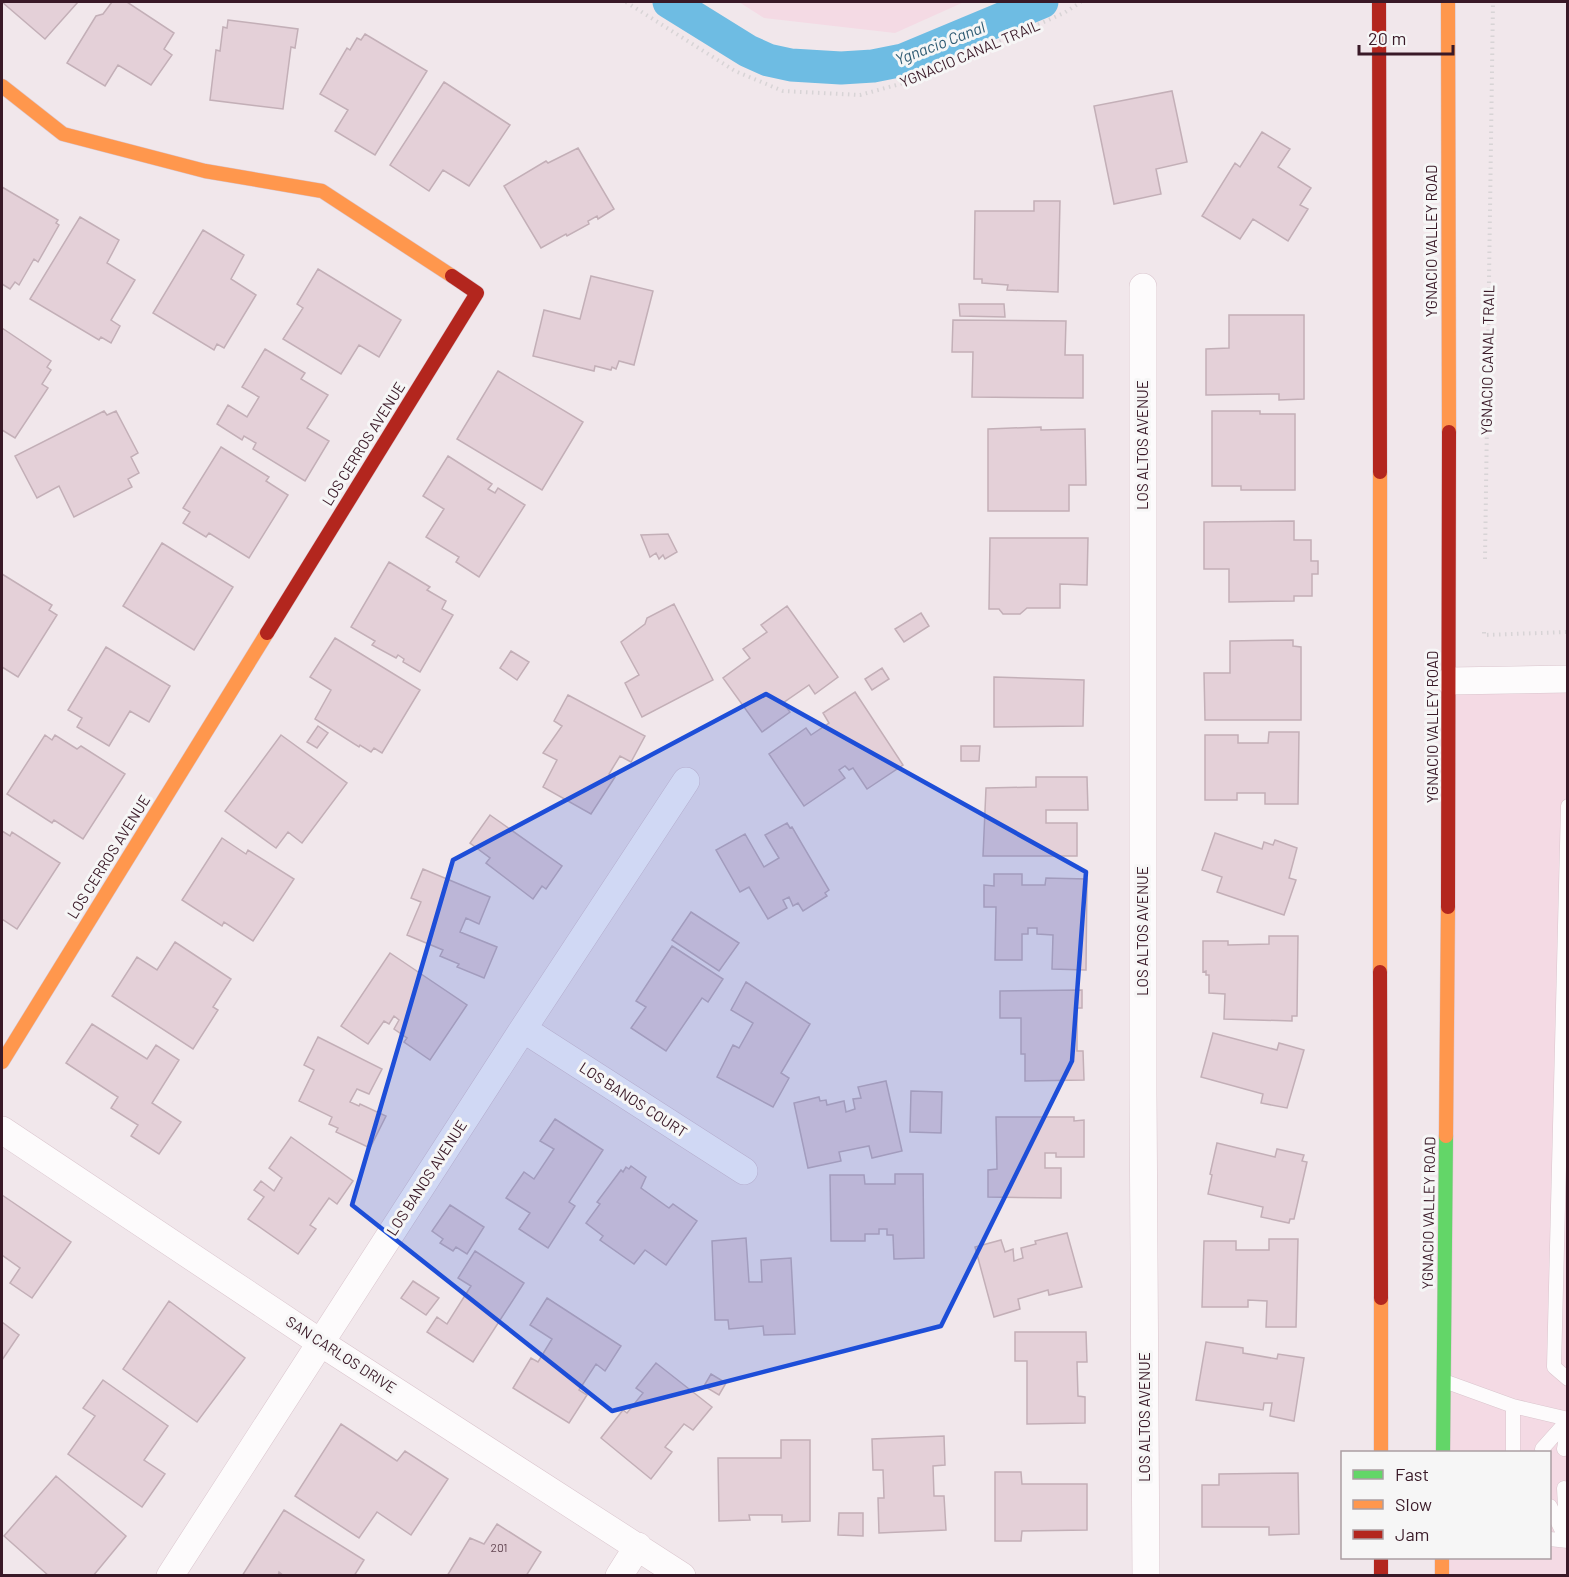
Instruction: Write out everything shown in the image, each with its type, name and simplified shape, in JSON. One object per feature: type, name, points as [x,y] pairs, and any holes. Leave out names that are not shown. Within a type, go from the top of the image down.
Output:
[{"type":"main road","points":[[1379,2],[1381,1451]]},
{"type":"main road","name":"YGNACIO VALLEY ROAD","points":[[1443,1451],[1450,681],[1448,2]]},
{"type":"main road","name":"LOS CERROS AVENUE","points":[[2,86],[63,134],[205,171],[322,190],[477,293],[2,1062]]},
{"type":"main road","points":[[1382,1559],[1382,1575]]},
{"type":"main road","points":[[1442,1575],[1443,1559]]},
{"type":"street","name":"LOS ALTOS AVENUE","points":[[1143,287],[1143,1105],[1146,1575]]},
{"type":"street","points":[[1450,681],[1568,679]]},
{"type":"street","name":"LOS BANOS AVENUE","points":[[170,1575],[686,781]]},
{"type":"street","name":"LOS BANOS COURT","points":[[523,1029],[744,1171]]},
{"type":"street","name":"SAN CARLOS DRIVE","points":[[2,1131],[321,1343],[682,1575]]},
{"type":"street","points":[[619,1575],[638,1546]]},
{"type":"lane","points":[[1568,806],[1563,1218],[1554,1367],[1568,1379]]},
{"type":"lane","points":[[1444,1381],[1513,1406],[1568,1420],[1542,1449]]},
{"type":"lane","points":[[1513,1406],[1513,1451]]},
{"type":"lane","points":[[1564,1449],[1568,1426]]},
{"type":"lane","points":[[1564,1488],[1567,1540]]},
{"type":"lane","points":[[1551,1508],[1567,1540]]},
{"type":"lane","points":[[1551,1539],[1567,1540]]},
{"type":"path","name":"YGNACIO CANAL TRAIL","points":[[626,2],[735,71],[783,91],[860,95],[911,81],[1064,13],[1082,2]]},
{"type":"path","name":"YGNACIO CANAL TRAIL","points":[[1485,563],[1493,2]]},
{"type":"path","points":[[1484,623],[1484,635],[1568,632]]},
{"type":"highlighted area","points":[[766,694],[1086,872],[1072,1061],[941,1326],[612,1411],[352,1205],[453,860]]},
{"type":"shaded area","points":[[739,2],[964,2],[895,33],[764,18]]},
{"type":"shaded area","points":[[1567,679],[1567,1575],[1442,1576],[1442,1559],[1551,1559],[1551,1451],[1443,1451],[1450,681]]},
{"type":"building","points":[[2,2],[78,2],[45,39]]},
{"type":"building","points":[[112,2],[127,2],[174,33],[164,49],[172,55],[151,85],[118,65],[105,86],[67,63],[96,16],[103,14]]},
{"type":"building","points":[[228,20],[298,29],[295,48],[291,47],[283,109],[210,100],[216,50],[220,51],[223,27],[227,28]]},
{"type":"building","points":[[365,34],[427,71],[375,155],[335,131],[348,110],[320,94],[347,48],[350,50],[357,38],[361,40]]},
{"type":"building","points":[[444,82],[510,125],[469,186],[443,170],[429,191],[390,165]]},
{"type":"building","points":[[1172,91],[1187,162],[1156,169],[1161,194],[1114,204],[1094,106]]},
{"type":"building","points":[[1262,132],[1290,149],[1278,167],[1311,188],[1300,205],[1308,209],[1288,241],[1253,219],[1240,239],[1202,216],[1235,163],[1240,167]]},
{"type":"building","points":[[578,148],[614,209],[598,219],[597,216],[588,221],[589,224],[541,248],[504,186],[546,161],[548,163]]},
{"type":"building","points":[[2,187],[58,220],[56,223],[59,225],[38,262],[34,259],[19,285],[15,282],[10,289],[2,284]]},
{"type":"building","points":[[1034,201],[1060,201],[1058,292],[1007,290],[1008,285],[982,283],[982,279],[974,279],[975,211],[1034,211]]},
{"type":"building","points":[[80,217],[119,240],[107,263],[135,280],[111,320],[120,326],[111,343],[101,337],[99,340],[30,299]]},
{"type":"building","points":[[203,230],[244,255],[231,279],[256,295],[224,348],[217,344],[214,350],[153,313]]},
{"type":"building","points":[[318,269],[401,320],[379,357],[359,345],[341,374],[283,339],[303,308],[297,304]]},
{"type":"building","points":[[591,276],[653,291],[634,365],[619,361],[616,369],[595,366],[594,371],[533,356],[544,310],[580,319]]},
{"type":"building","points":[[959,304],[1004,304],[1005,317],[960,316]]},
{"type":"building","points":[[1229,315],[1304,315],[1304,399],[1279,400],[1279,394],[1206,395],[1206,349],[1229,348]]},
{"type":"building","points":[[953,320],[1066,321],[1065,355],[1083,355],[1083,398],[972,397],[973,352],[952,352]]},
{"type":"building","points":[[2,328],[51,361],[47,367],[51,370],[42,384],[48,388],[15,438],[2,430]]},
{"type":"building","points":[[265,349],[305,373],[301,379],[328,395],[307,428],[329,441],[305,481],[253,449],[256,443],[244,436],[242,440],[217,424],[228,405],[247,417],[259,397],[242,387]]},
{"type":"building","points":[[498,371],[583,422],[542,490],[457,439]]},
{"type":"building","points":[[104,411],[107,415],[116,411],[138,453],[131,457],[139,473],[128,479],[132,487],[74,517],[59,486],[37,498],[15,456]]},
{"type":"building","points":[[1212,411],[1295,414],[1295,490],[1241,490],[1241,486],[1212,486]]},
{"type":"building","points":[[1041,427],[1041,430],[1085,429],[1086,485],[1069,485],[1069,511],[988,511],[988,429]]},
{"type":"building","points":[[221,447],[269,477],[266,481],[288,495],[249,558],[209,533],[206,537],[183,523],[190,512],[183,508]]},
{"type":"building","points":[[448,456],[492,484],[488,489],[495,493],[498,488],[525,505],[479,577],[456,562],[459,557],[426,537],[444,509],[423,496]]},
{"type":"building","points":[[1294,521],[1294,540],[1311,540],[1311,561],[1318,561],[1318,574],[1312,574],[1312,596],[1294,596],[1294,601],[1229,602],[1229,569],[1204,569],[1204,522]]},
{"type":"building","points":[[668,534],[677,552],[665,559],[663,555],[659,559],[656,553],[650,557],[641,535]]},
{"type":"building","points":[[990,538],[1088,538],[1087,585],[1060,584],[1060,608],[1027,608],[1020,614],[1003,614],[999,609],[989,609]]},
{"type":"building","points":[[162,543],[233,587],[194,650],[123,606]]},
{"type":"building","points":[[389,562],[430,587],[427,590],[446,601],[442,609],[453,615],[420,672],[403,662],[404,659],[398,655],[396,658],[372,645],[375,641],[351,627]]},
{"type":"building","points":[[2,574],[52,605],[49,610],[57,615],[18,677],[2,667]]},
{"type":"building","points":[[674,604],[713,680],[642,717],[625,683],[639,675],[621,642],[645,624],[647,618]]},
{"type":"building","points":[[787,606],[838,677],[815,694],[809,685],[783,703],[790,712],[762,732],[723,678],[750,658],[743,649],[767,632],[761,625]]},
{"type":"building","points":[[921,613],[929,626],[904,642],[895,629]]},
{"type":"building","points":[[335,638],[420,690],[382,753],[374,748],[371,752],[360,745],[359,747],[315,719],[331,690],[310,677]]},
{"type":"building","points":[[1293,640],[1293,646],[1301,647],[1301,720],[1205,720],[1204,673],[1230,673],[1230,641]]},
{"type":"building","points":[[106,647],[170,686],[149,722],[130,711],[109,746],[77,727],[82,718],[68,710]]},
{"type":"building","points":[[511,651],[529,662],[517,680],[500,668]]},
{"type":"building","points":[[882,668],[889,679],[872,690],[865,679]]},
{"type":"building","points":[[994,677],[1084,680],[1083,726],[994,727]]},
{"type":"building","points":[[855,692],[903,765],[867,789],[853,768],[849,770],[845,766],[839,770],[845,778],[804,806],[769,754],[806,728],[811,735],[829,723],[823,713]]},
{"type":"building","points":[[568,695],[645,736],[631,762],[620,756],[609,774],[615,777],[591,814],[543,787],[557,760],[543,753],[562,726],[554,721]]},
{"type":"building","points":[[318,726],[328,733],[317,748],[307,742]]},
{"type":"building","points":[[1269,732],[1299,732],[1298,804],[1265,804],[1265,793],[1237,793],[1237,800],[1205,800],[1205,735],[1238,735],[1238,743],[1268,743]]},
{"type":"building","points":[[45,735],[52,740],[55,735],[77,749],[81,746],[125,774],[83,839],[54,820],[52,823],[7,794]]},
{"type":"building","points":[[281,735],[347,783],[302,843],[288,832],[276,848],[225,811]]},
{"type":"building","points":[[961,746],[980,746],[979,761],[961,761]]},
{"type":"building","points":[[1036,777],[1087,777],[1088,810],[1046,810],[1046,823],[1077,823],[1077,856],[983,856],[986,788],[1036,787]]},
{"type":"building","points":[[490,815],[562,866],[546,889],[542,886],[533,899],[486,863],[490,858],[470,843]]},
{"type":"building","points":[[787,823],[790,828],[792,827],[829,890],[825,893],[827,896],[803,911],[798,903],[793,906],[789,897],[783,900],[787,908],[768,919],[749,887],[740,892],[716,850],[745,834],[764,867],[779,858],[765,835]]},
{"type":"building","points":[[2,831],[10,836],[12,832],[60,863],[17,929],[2,919]]},
{"type":"building","points":[[1215,833],[1262,849],[1264,842],[1273,845],[1275,840],[1297,848],[1289,878],[1296,880],[1284,915],[1217,892],[1222,877],[1202,870]]},
{"type":"building","points":[[222,838],[246,854],[248,850],[294,879],[253,941],[224,922],[222,926],[182,900]]},
{"type":"building","points":[[423,869],[490,897],[479,924],[466,918],[460,932],[497,947],[484,978],[457,967],[459,964],[440,956],[443,950],[407,935],[421,902],[411,898]]},
{"type":"building","points":[[994,874],[1022,874],[1022,885],[1045,885],[1046,878],[1087,879],[1086,970],[1052,969],[1053,935],[1037,934],[1037,928],[1028,928],[1028,934],[1022,934],[1022,960],[995,960],[996,907],[984,907],[984,885],[994,886]]},
{"type":"building","points":[[691,912],[739,943],[719,971],[672,940]]},
{"type":"building","points":[[1269,936],[1298,936],[1297,1016],[1292,1016],[1292,1021],[1224,1019],[1225,994],[1209,993],[1209,975],[1206,975],[1206,971],[1203,972],[1203,941],[1228,941],[1228,945],[1269,944]]},
{"type":"building","points":[[175,942],[231,979],[213,1007],[218,1010],[193,1049],[112,996],[137,957],[157,970]]},
{"type":"building","points":[[672,946],[723,979],[708,1002],[702,998],[666,1051],[631,1028],[646,1007],[636,1001]]},
{"type":"building","points":[[390,953],[467,1005],[430,1060],[404,1042],[407,1038],[394,1029],[399,1020],[394,1016],[389,1024],[384,1021],[368,1044],[341,1026]]},
{"type":"building","points":[[746,982],[810,1024],[781,1073],[789,1078],[773,1107],[717,1077],[733,1045],[739,1048],[753,1023],[731,1010]]},
{"type":"building","points":[[1082,990],[1082,1008],[1077,1008],[1077,1051],[1083,1051],[1084,1080],[1025,1081],[1025,1054],[1021,1054],[1021,1018],[1000,1018],[1000,991]]},
{"type":"building","points":[[92,1024],[147,1059],[156,1045],[179,1060],[152,1103],[181,1122],[159,1154],[131,1136],[138,1125],[111,1108],[118,1097],[66,1063]]},
{"type":"building","points":[[1213,1033],[1277,1050],[1279,1043],[1304,1050],[1287,1108],[1261,1103],[1263,1094],[1201,1077]]},
{"type":"building","points":[[318,1037],[382,1069],[369,1094],[357,1089],[350,1102],[386,1116],[370,1148],[336,1132],[338,1128],[329,1124],[332,1117],[299,1101],[314,1070],[304,1065]]},
{"type":"building","points":[[886,1081],[902,1151],[872,1158],[869,1146],[839,1152],[841,1161],[808,1168],[794,1103],[819,1097],[820,1101],[826,1100],[827,1105],[844,1101],[846,1112],[855,1109],[853,1099],[861,1098],[858,1087]]},
{"type":"building","points":[[911,1091],[942,1092],[941,1133],[910,1132]]},
{"type":"building","points":[[996,1117],[1074,1117],[1074,1121],[1084,1120],[1084,1157],[1056,1157],[1056,1153],[1045,1153],[1045,1168],[1061,1168],[1061,1198],[988,1197],[988,1170],[997,1169]]},
{"type":"building","points":[[555,1119],[603,1150],[569,1202],[575,1206],[548,1248],[519,1229],[530,1213],[506,1198],[524,1172],[534,1179],[554,1149],[540,1141]]},
{"type":"building","points":[[291,1137],[353,1181],[337,1204],[329,1198],[310,1225],[316,1229],[298,1254],[248,1219],[264,1197],[254,1190],[261,1181],[274,1191],[282,1178],[269,1168]]},
{"type":"building","points":[[1217,1143],[1275,1157],[1277,1149],[1304,1155],[1302,1161],[1307,1162],[1294,1219],[1290,1219],[1289,1223],[1261,1217],[1263,1207],[1208,1194]]},
{"type":"building","points":[[631,1166],[646,1177],[641,1188],[669,1208],[673,1204],[697,1221],[666,1265],[645,1250],[634,1264],[600,1240],[603,1236],[586,1223],[600,1204],[597,1202],[621,1170],[623,1172],[626,1167],[629,1169]]},
{"type":"building","points":[[895,1174],[923,1174],[924,1258],[894,1259],[893,1235],[887,1235],[887,1229],[879,1229],[879,1234],[865,1234],[865,1241],[831,1241],[830,1175],[864,1175],[865,1184],[895,1184]]},
{"type":"building","points":[[2,1195],[71,1242],[32,1298],[10,1283],[20,1268],[2,1255]]},
{"type":"building","points":[[450,1205],[484,1227],[467,1254],[456,1247],[453,1251],[440,1243],[443,1239],[432,1231]]},
{"type":"building","points":[[1067,1233],[1082,1287],[1049,1295],[1048,1290],[1018,1299],[1020,1309],[994,1317],[975,1247],[1001,1240],[1005,1252],[1013,1249],[1014,1261],[1023,1258],[1021,1248],[1036,1244],[1035,1241]]},
{"type":"building","points":[[746,1238],[749,1282],[762,1282],[761,1260],[791,1258],[795,1334],[764,1335],[763,1326],[729,1329],[728,1320],[715,1320],[712,1241]]},
{"type":"building","points":[[1269,1239],[1298,1239],[1296,1327],[1266,1327],[1267,1301],[1248,1300],[1248,1307],[1202,1307],[1204,1241],[1236,1241],[1236,1250],[1269,1250]]},
{"type":"building","points":[[475,1251],[524,1283],[473,1362],[427,1332],[437,1317],[447,1324],[471,1286],[458,1278]]},
{"type":"building","points":[[413,1281],[439,1298],[426,1315],[401,1298]]},
{"type":"building","points":[[547,1298],[621,1346],[605,1371],[596,1364],[579,1390],[587,1395],[569,1423],[513,1388],[531,1358],[538,1362],[552,1339],[530,1325]]},
{"type":"building","points":[[169,1301],[245,1358],[197,1422],[123,1369]]},
{"type":"building","points":[[2,1322],[19,1335],[2,1360]]},
{"type":"building","points":[[1015,1332],[1086,1332],[1087,1362],[1077,1362],[1078,1396],[1085,1397],[1085,1423],[1027,1424],[1027,1361],[1015,1361]]},
{"type":"building","points":[[1206,1342],[1243,1348],[1243,1353],[1277,1359],[1278,1354],[1304,1358],[1294,1421],[1270,1416],[1272,1403],[1264,1403],[1263,1410],[1196,1400]]},
{"type":"building","points":[[656,1363],[712,1407],[693,1430],[684,1424],[665,1447],[672,1452],[651,1479],[601,1438],[623,1410],[627,1413],[643,1393],[636,1388]]},
{"type":"building","points":[[711,1374],[726,1383],[719,1395],[704,1386]]},
{"type":"building","points":[[103,1380],[168,1426],[144,1460],[165,1474],[142,1507],[68,1454],[95,1416],[83,1408]]},
{"type":"building","points":[[341,1424],[397,1461],[405,1451],[448,1479],[411,1535],[377,1512],[359,1538],[295,1496]]},
{"type":"building","points":[[944,1436],[945,1465],[933,1466],[934,1496],[944,1496],[946,1530],[879,1533],[878,1498],[884,1498],[883,1470],[873,1470],[872,1439]]},
{"type":"building","points":[[781,1440],[810,1440],[810,1521],[782,1522],[782,1515],[749,1515],[750,1520],[719,1521],[718,1458],[781,1458]]},
{"type":"building","points":[[995,1472],[1021,1472],[1022,1484],[1087,1484],[1087,1530],[1022,1531],[1021,1541],[995,1541]]},
{"type":"building","points":[[1298,1473],[1299,1534],[1269,1535],[1269,1527],[1202,1527],[1202,1485],[1219,1485],[1219,1474]]},
{"type":"building","points":[[56,1476],[126,1536],[93,1576],[49,1576],[4,1536]]},
{"type":"building","points":[[284,1510],[364,1560],[354,1576],[284,1576],[279,1572],[278,1576],[242,1576]]},
{"type":"building","points":[[839,1513],[863,1513],[863,1536],[838,1535]]},
{"type":"building","points":[[497,1524],[541,1552],[526,1576],[447,1576],[470,1538],[484,1544]]},
{"type":"waterway","name":"Ygnacio Canal","points":[[669,2],[748,51],[768,60],[791,65],[841,68],[873,66],[903,60],[1042,2]]},
{"type":"traffic: fast","points":[[1443,1451],[1446,1136]]},
{"type":"traffic: slow","points":[[1448,2],[1449,432]]},
{"type":"traffic: slow","points":[[2,86],[63,134],[205,171],[322,191],[452,276]]},
{"type":"traffic: slow","points":[[1380,472],[1380,972]]},
{"type":"traffic: slow","points":[[2,1062],[267,633]]},
{"type":"traffic: slow","points":[[1446,1136],[1448,907]]},
{"type":"traffic: slow","points":[[1381,1298],[1381,1451]]},
{"type":"traffic: slow","points":[[1442,1559],[1442,1576]]},
{"type":"traffic: jam","points":[[1379,2],[1380,472]]},
{"type":"traffic: jam","points":[[267,633],[477,293],[452,276]]},
{"type":"traffic: jam","points":[[1448,907],[1449,432]]},
{"type":"traffic: jam","points":[[1380,972],[1381,1298]]},
{"type":"traffic: jam","points":[[1381,1559],[1381,1576]]}]
